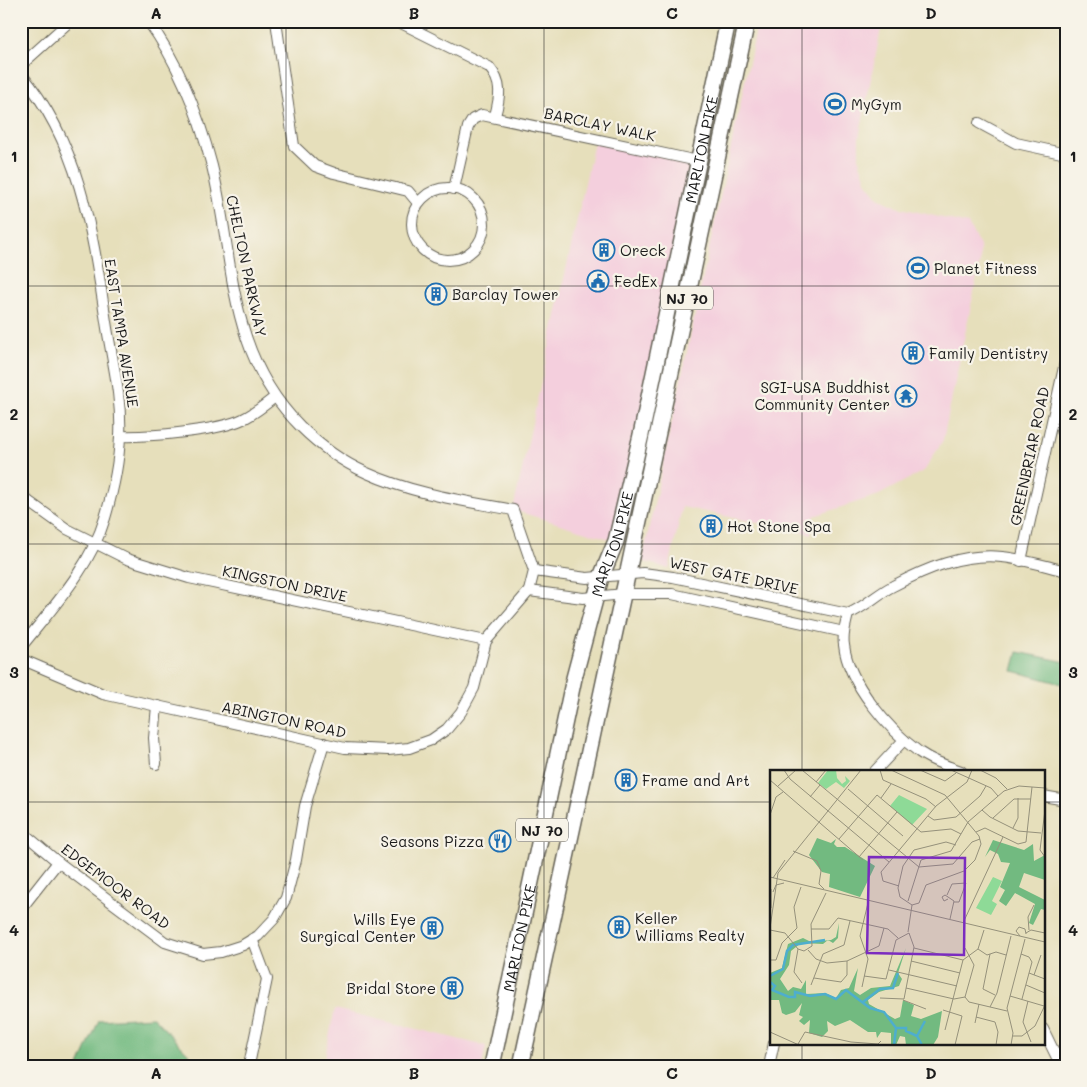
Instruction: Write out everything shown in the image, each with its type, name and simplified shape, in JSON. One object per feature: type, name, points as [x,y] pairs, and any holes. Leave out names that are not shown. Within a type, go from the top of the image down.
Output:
[{"type":"highway","name":"MARLTON PIKE","points":[[492,1066],[574,678],[610,595],[614,576],[616,541],[728,21]]},
{"type":"highway","name":"MARLTON PIKE","points":[[521,1066],[614,576],[747,21]]},
{"type":"street","points":[[21,65],[70,21]]},
{"type":"street","name":"CHELTON PARKWAY","points":[[148,21],[173,64],[197,116],[212,167],[238,311],[246,342],[262,377],[275,397],[290,416],[322,446],[366,473],[419,490],[513,510],[532,581]]},
{"type":"street","points":[[276,21],[294,146],[315,166],[408,191],[418,203]]},
{"type":"street","points":[[397,21],[489,66],[497,78],[500,90],[495,116]]},
{"type":"street","name":"EAST TAMPA AVENUE","points":[[21,74],[46,106],[60,133],[78,176],[93,242],[114,366],[120,436],[115,477],[104,520],[95,543],[75,579],[21,647]]},
{"type":"street","name":"BARCLAY WALK","points":[[454,188],[469,124],[480,115],[495,116],[698,161]]},
{"type":"street","points":[[979,123],[1016,143],[1066,154]]},
{"type":"street","points":[[454,188],[474,199],[483,219],[482,232],[479,241],[461,257],[452,259],[438,258],[425,251],[418,244],[412,226],[413,217],[418,203],[434,191],[454,188]]},
{"type":"street","name":"GREENBRIAR ROAD","points":[[1021,561],[1066,358]]},
{"type":"street","points":[[120,436],[147,436],[235,422],[275,397]]},
{"type":"street","name":"KINGSTON DRIVE","points":[[21,493],[28,501],[67,529],[127,559],[189,578],[486,641]]},
{"type":"street","points":[[958,770],[936,762],[904,740],[886,723],[856,679],[845,653],[846,623],[891,587],[939,564],[968,558],[1002,557],[1066,571]]},
{"type":"street","name":"WEST GATE DRIVE","points":[[614,576],[643,573],[673,577],[846,623]]},
{"type":"street","points":[[486,641],[532,581],[614,576]]},
{"type":"street","points":[[532,581],[583,598],[610,595],[672,594],[846,623]]},
{"type":"street","name":"ABINGTON ROAD","points":[[21,659],[103,694],[344,748],[388,750],[409,748],[431,740],[447,729],[462,712],[474,688],[486,641]]},
{"type":"street","points":[[156,764],[154,738],[157,706]]},
{"type":"street","points":[[876,770],[904,740]]},
{"type":"street","name":"EDGEMOOR ROAD","points":[[21,831],[140,925],[173,946],[203,954],[221,952],[252,940],[274,919],[286,898],[296,860],[305,806],[324,743]]},
{"type":"street","points":[[1044,796],[1066,800]]},
{"type":"street","points":[[21,909],[58,862]]},
{"type":"street","points":[[249,1065],[267,979],[252,940]]},
{"type":"street","points":[[1044,1031],[1061,1066]]},
{"type":"street","points":[[769,1066],[774,1044]]},
{"type":"shaded area","points":[[758,21],[869,21],[882,24],[859,138],[859,160],[867,183],[879,198],[897,207],[968,224],[980,246],[980,262],[943,440],[925,470],[879,495],[814,516],[811,534],[682,507],[669,569],[642,561]]},
{"type":"shaded area","points":[[595,138],[698,161],[616,541],[513,510]]},
{"type":"shaded area","points":[[335,1009],[486,1046],[482,1066],[323,1066]]},
{"type":"green space","points":[[1018,652],[1066,662],[1066,685],[1013,671]]},
{"type":"green space","points":[[153,1017],[200,1066],[79,1066],[99,1020]]},
{"type":"place","name":"MyGym","points":[[835,104]]},
{"type":"place","name":"Oreck","points":[[604,250]]},
{"type":"place","name":"Planet Fitness","points":[[918,268]]},
{"type":"place","name":"FedEx","points":[[598,281]]},
{"type":"place","name":"Barclay Tower","points":[[436,294]]},
{"type":"place","name":"Family Dentistry","points":[[913,353]]},
{"type":"place","name":"SGI-USA Buddhist Community Center","points":[[906,396]]},
{"type":"place","name":"Hot Stone Spa","points":[[711,526]]},
{"type":"place","name":"Frame and Art","points":[[626,780]]},
{"type":"place","name":"Seasons Pizza","points":[[500,841]]},
{"type":"place","name":"Keller Williams Realty","points":[[619,927]]},
{"type":"place","name":"Wills Eye Surgical Center","points":[[432,928]]},
{"type":"place","name":"Bridal Store","points":[[452,988]]}]
